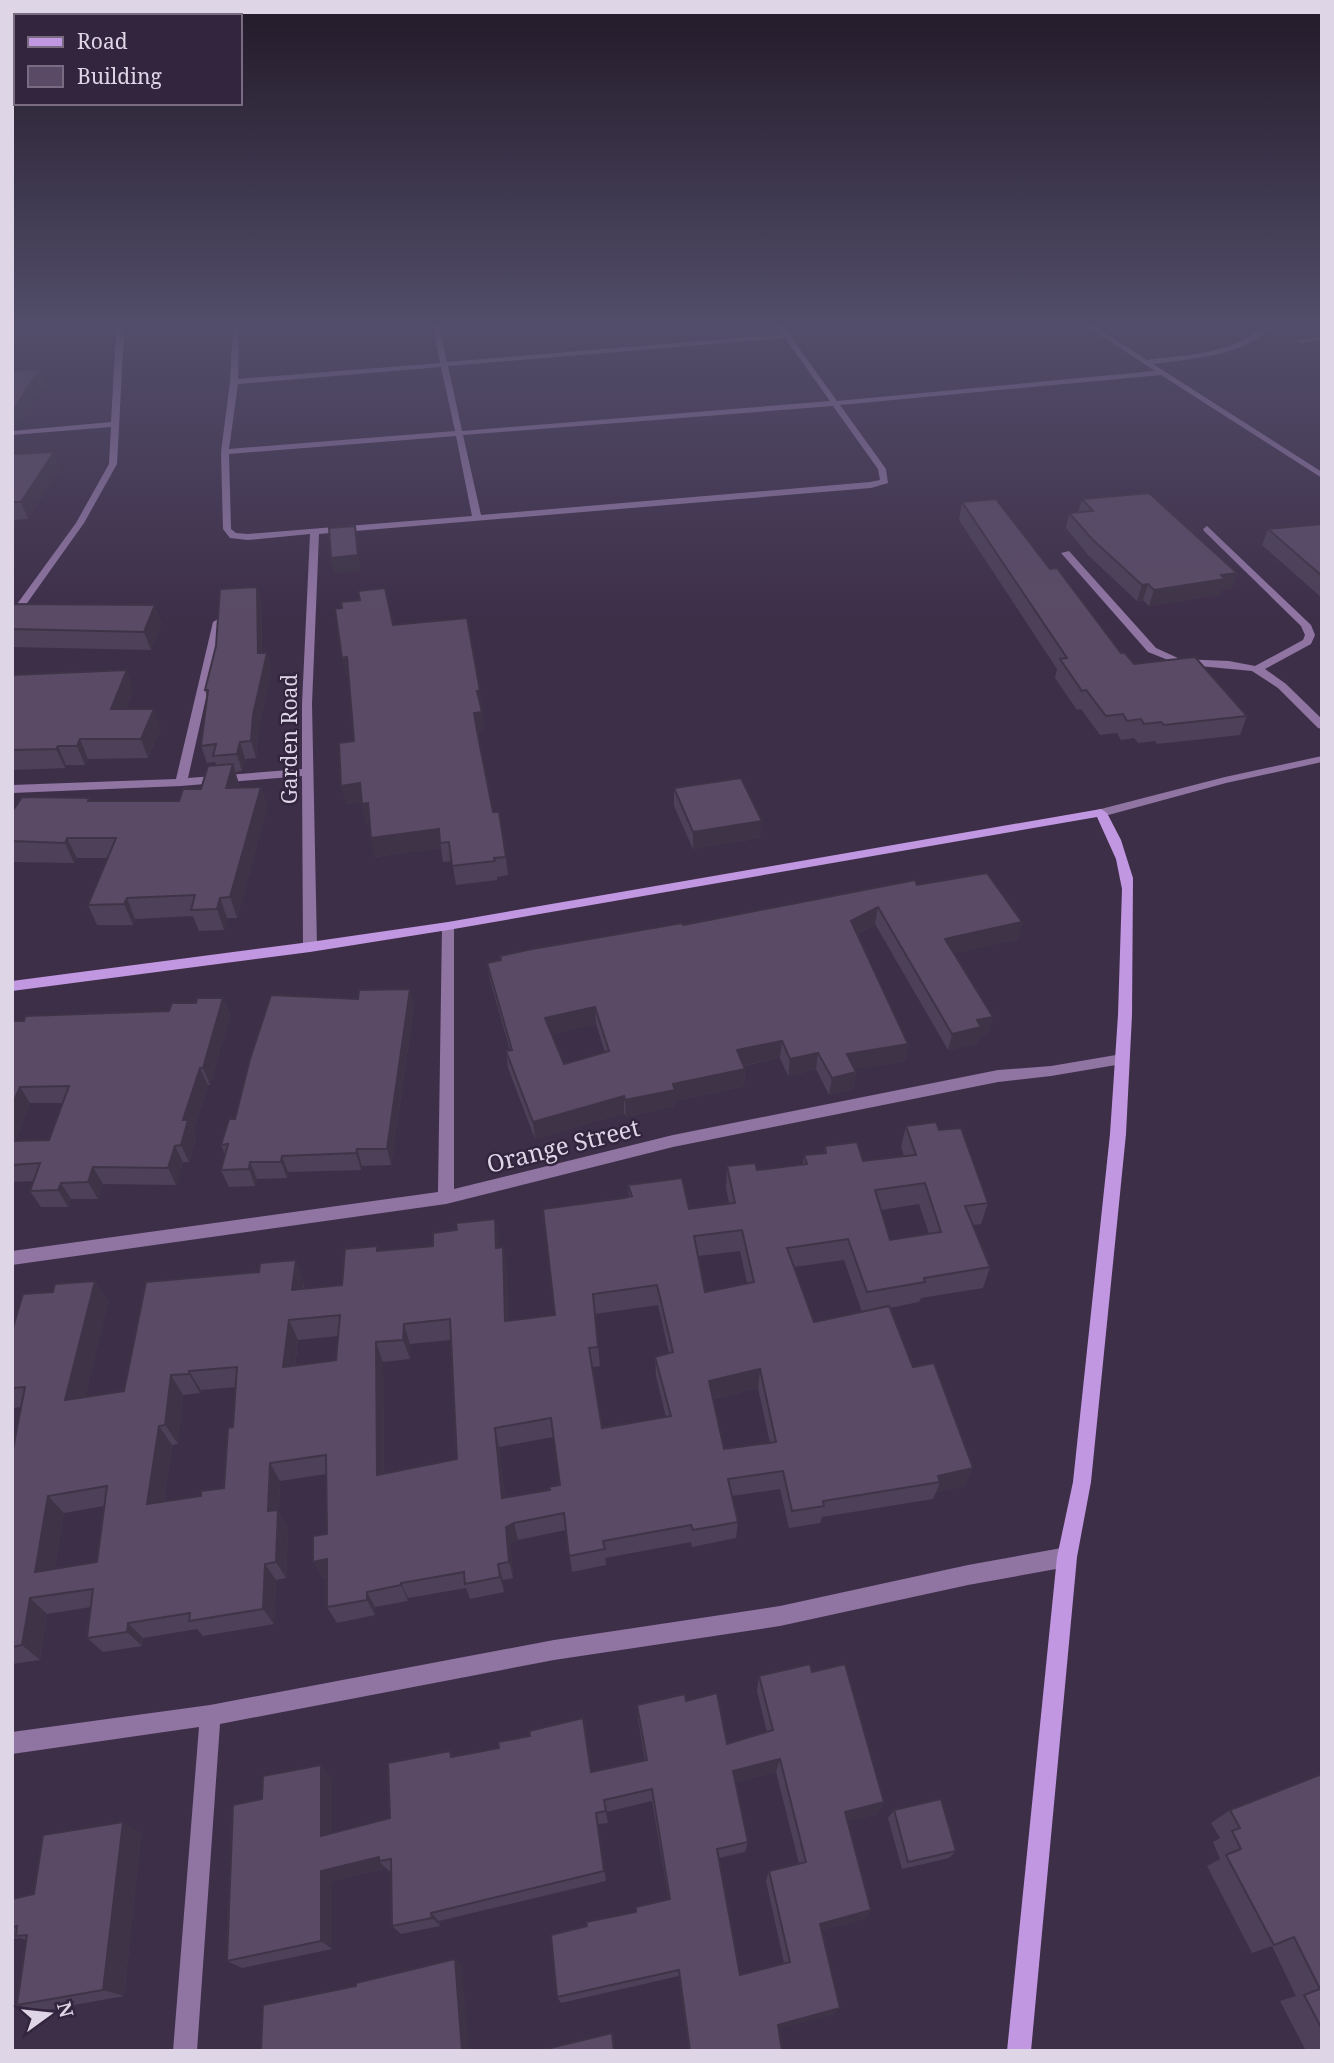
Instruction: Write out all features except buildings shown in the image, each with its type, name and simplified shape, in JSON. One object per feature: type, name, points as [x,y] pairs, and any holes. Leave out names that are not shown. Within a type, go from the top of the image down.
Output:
[{"type":"street","points":[[229,422],[225,452],[227,529],[233,536],[315,532],[871,485],[885,481],[882,469],[849,422]]},
{"type":"street","points":[[457,422],[477,517]]},
{"type":"street","points":[[225,452],[585,422]]},
{"type":"street","points":[[1239,422],[1322,476]]},
{"type":"street","points":[[12,433],[115,424],[113,464],[80,523],[12,618]]},
{"type":"street","points":[[1207,529],[1306,625],[1310,635],[1307,642],[1257,669]]},
{"type":"street","name":"Garden Road","points":[[310,947],[307,772],[309,624],[315,532]]},
{"type":"street","points":[[1066,553],[1152,650],[1161,656],[1186,664],[1257,669],[1274,680],[1322,726]]},
{"type":"street","points":[[181,782],[218,622]]},
{"type":"street","points":[[12,986],[448,926],[1101,813],[1225,780],[1322,759]]},
{"type":"street","points":[[12,789],[181,782],[307,772]]},
{"type":"street","points":[[1019,2051],[1067,1557],[1082,1482],[1111,1210],[1122,1059],[1127,957],[1127,870],[1116,840],[1101,813]]},
{"type":"street","points":[[446,1197],[448,926]]},
{"type":"street","name":"Orange Street","points":[[12,1258],[446,1197],[673,1141],[998,1076],[1051,1071],[1122,1059]]},
{"type":"street","points":[[12,1743],[209,1715],[554,1650],[780,1616],[968,1575],[1067,1557]]},
{"type":"street","points":[[185,2051],[209,1715]]}]
